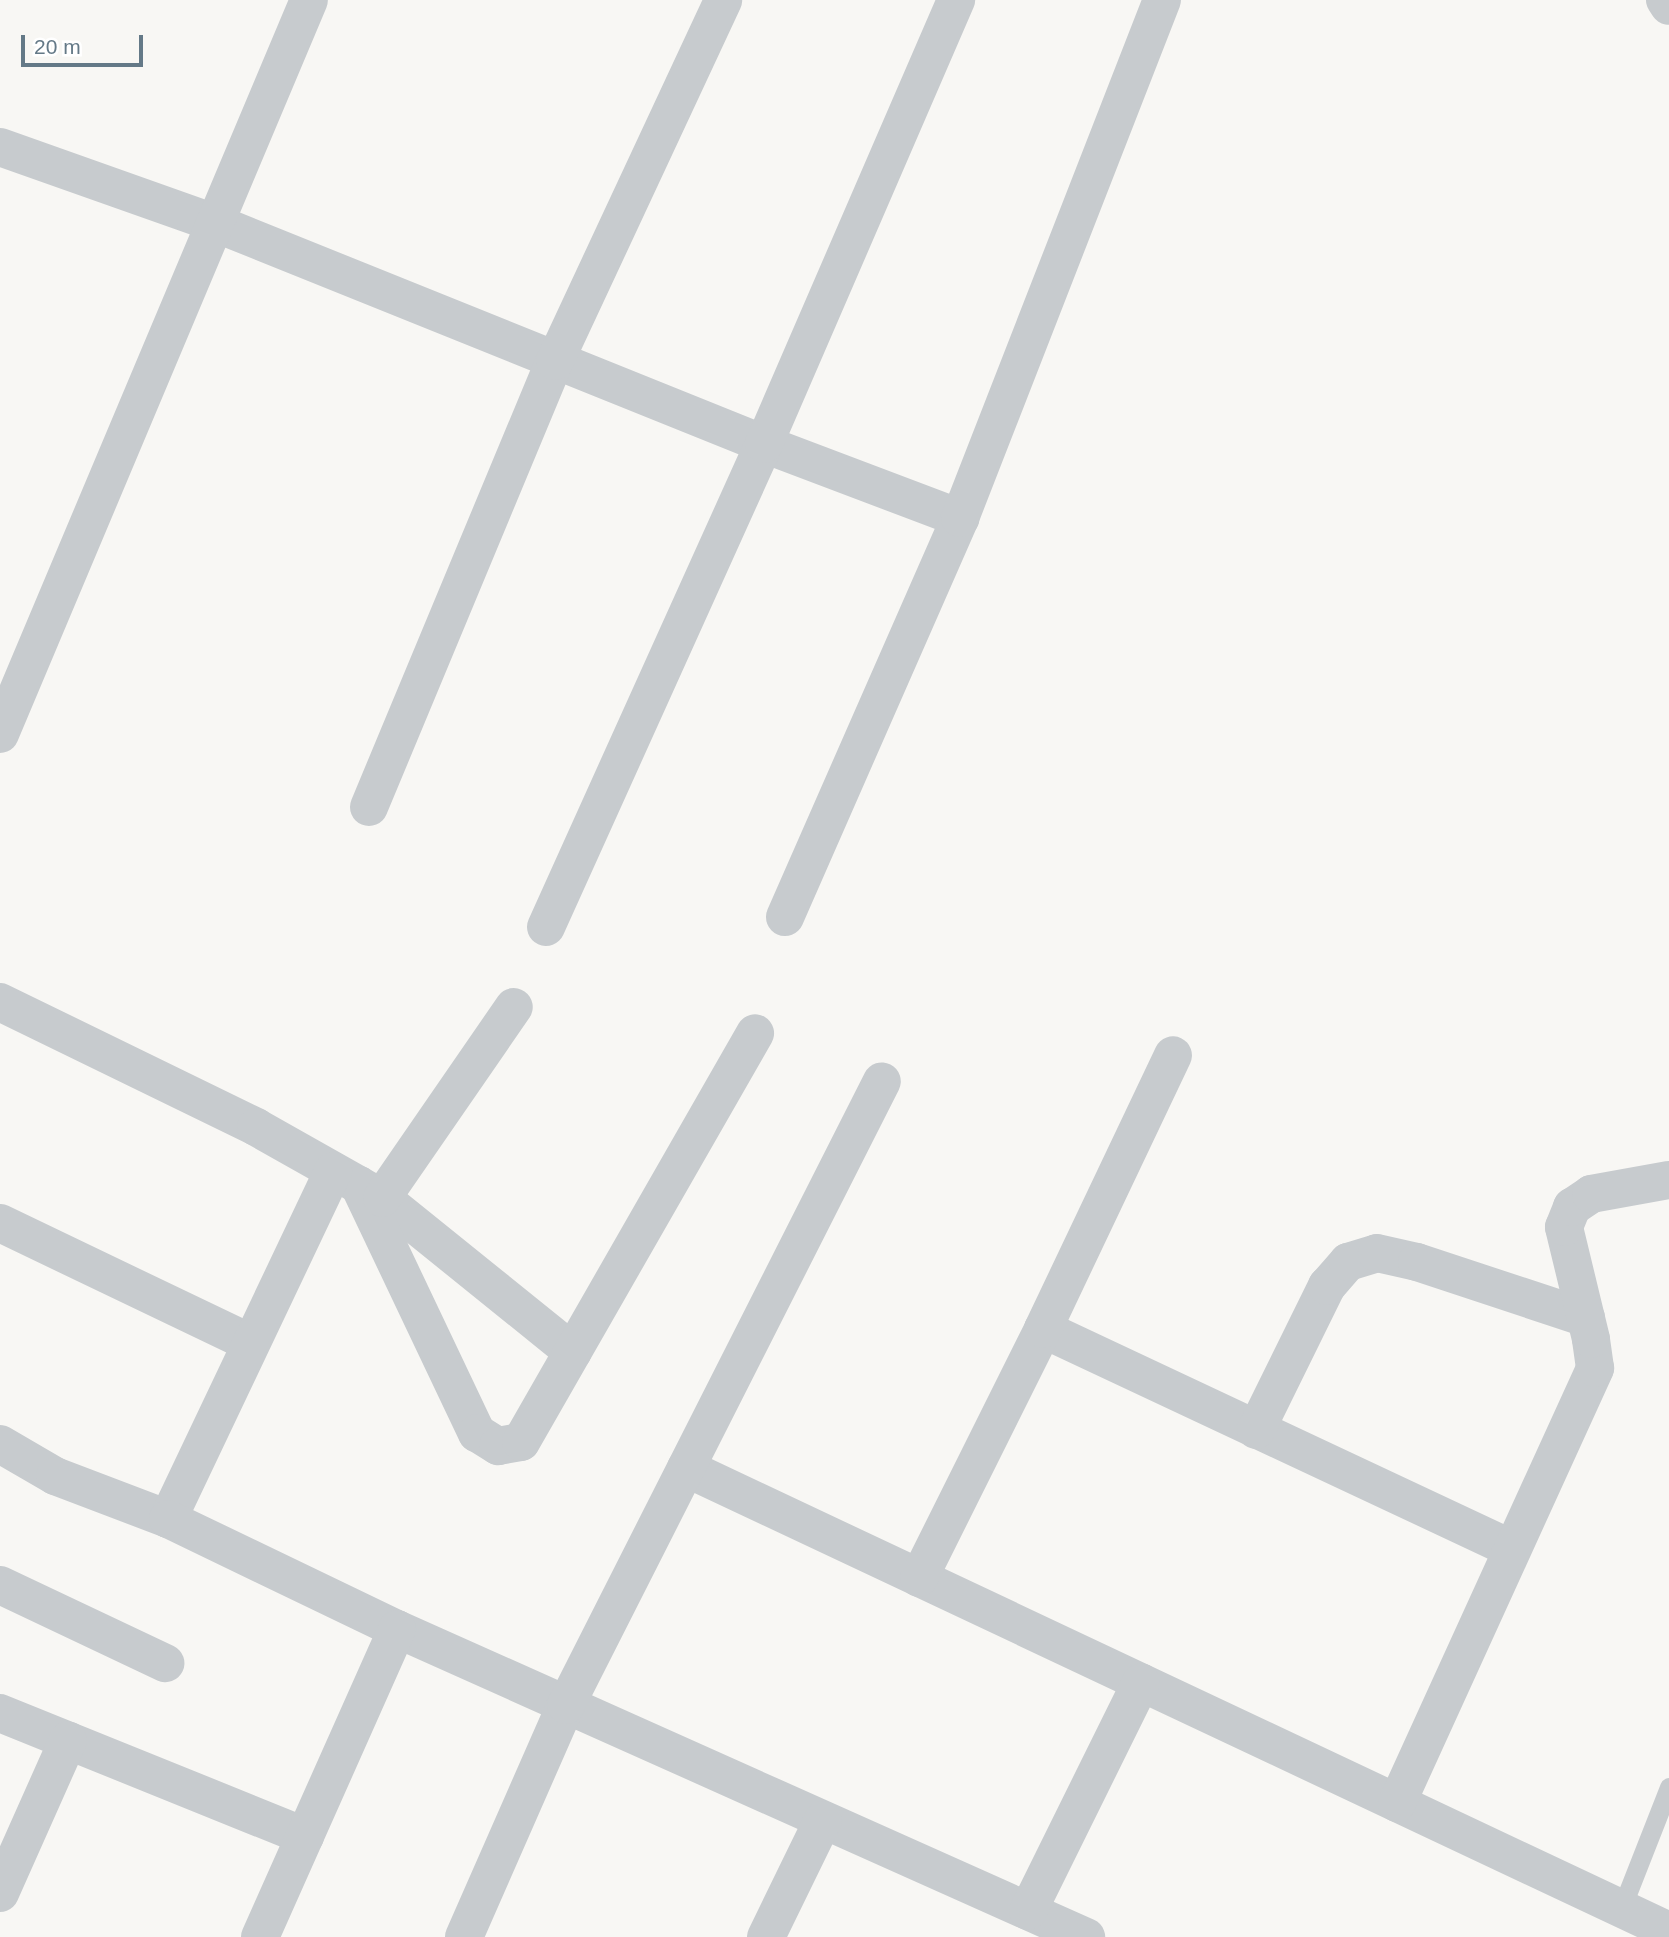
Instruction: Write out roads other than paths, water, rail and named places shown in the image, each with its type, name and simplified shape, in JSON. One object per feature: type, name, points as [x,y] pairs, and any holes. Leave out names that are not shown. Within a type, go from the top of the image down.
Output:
[{"type":"street","points":[[0,734],[15,657],[215,223],[309,0]]},
{"type":"street","points":[[369,807],[555,361],[723,0]]},
{"type":"street","points":[[546,927],[764,444],[956,0]]},
{"type":"street","points":[[785,917],[960,517],[1162,0]]},
{"type":"street","points":[[1665,0],[1669,6]]},
{"type":"street","points":[[0,147],[215,223],[764,444],[960,517]]},
{"type":"street","points":[[0,1002],[256,1127],[358,1185],[573,1352]]},
{"type":"street","points":[[168,1519],[251,1343],[358,1185],[514,1007]]},
{"type":"street","points":[[358,1185],[477,1433],[498,1446],[522,1442],[755,1033]]},
{"type":"street","points":[[919,1578],[1043,1329],[1173,1055]]},
{"type":"street","points":[[464,1937],[566,1705],[882,1081]]},
{"type":"street","points":[[1397,1803],[1512,1549],[1585,1396],[1595,1368],[1564,1227],[1572,1207],[1591,1194],[1669,1180]]},
{"type":"street","points":[[2,1231],[251,1343]]},
{"type":"street","points":[[1256,1430],[1327,1286],[1348,1262],[1377,1253],[1417,1262],[1586,1318]]},
{"type":"street","points":[[1043,1329],[1512,1549]]},
{"type":"street","points":[[0,1444],[55,1476],[168,1519],[397,1629],[1086,1937]]},
{"type":"street","points":[[686,1468],[1669,1931]]},
{"type":"street","points":[[0,1585],[165,1663]]},
{"type":"street","points":[[260,1937],[397,1629]]},
{"type":"street","points":[[1028,1911],[1141,1682]]},
{"type":"street","points":[[0,1713],[305,1836]]},
{"type":"street","points":[[0,1893],[68,1740]]},
{"type":"street","points":[[766,1937],[823,1819]]},
{"type":"lane","points":[[1622,1908],[1669,1787]]}]
